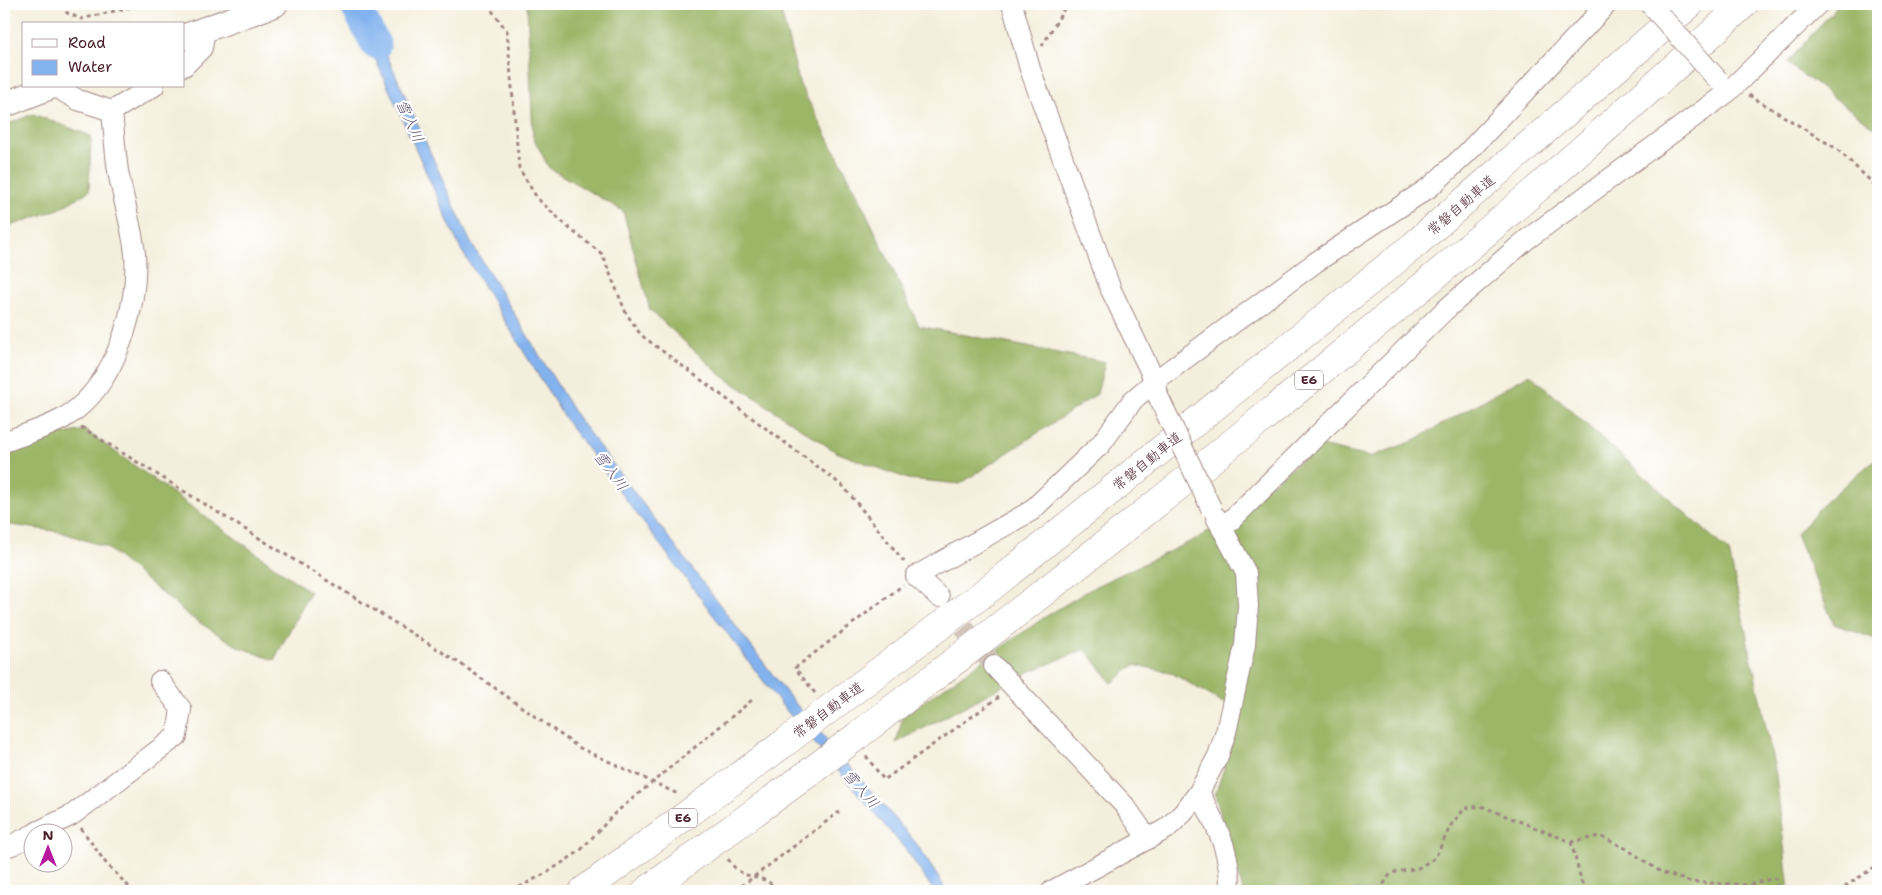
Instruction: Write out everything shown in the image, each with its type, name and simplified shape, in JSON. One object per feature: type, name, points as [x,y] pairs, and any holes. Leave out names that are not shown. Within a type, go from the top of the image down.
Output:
[{"type":"highway","name":"常磐自動車道","points":[[583,891],[783,744],[988,589],[1413,246],[1690,4]]},
{"type":"highway","name":"E6","points":[[646,891],[806,775],[1062,578],[1224,450],[1430,280],[1674,68],[1744,4]]},
{"type":"main road","points":[[194,33],[275,4]]},
{"type":"main road","points":[[4,105],[48,88]]},
{"type":"street","points":[[1012,4],[1030,69],[1111,290],[1212,508],[1246,574],[1248,606],[1245,645],[1226,732],[1218,756],[1199,792],[1183,813],[1166,829],[1052,891]]},
{"type":"street","points":[[939,597],[916,576],[1031,511],[1101,444],[1133,400],[1157,389],[1316,262],[1430,187],[1466,154],[1607,4]]},
{"type":"street","points":[[1650,4],[1727,86]]},
{"type":"street","points":[[1222,529],[1444,311],[1526,240],[1727,86],[1818,4]]},
{"type":"street","points":[[185,65],[202,48],[194,33]]},
{"type":"street","points":[[57,88],[78,100],[112,111],[151,88]]},
{"type":"street","points":[[4,442],[67,416],[86,399],[106,375],[119,347],[128,318],[134,287],[135,254],[118,170],[112,111]]},
{"type":"street","points":[[994,666],[1125,806],[1148,838]]},
{"type":"street","points":[[58,822],[72,815],[177,736],[181,709],[160,681]]},
{"type":"street","points":[[1199,792],[1225,844],[1230,874],[1230,891]]},
{"type":"street","points":[[4,847],[22,840]]},
{"type":"path","points":[[63,4],[67,13],[81,19],[144,4]]},
{"type":"path","points":[[488,4],[507,31],[519,168],[537,198],[602,254],[626,313],[641,335],[843,486],[916,576]]},
{"type":"path","points":[[1030,69],[1067,4]]},
{"type":"path","points":[[1727,86],[1837,150],[1878,188]]},
{"type":"path","points":[[67,416],[85,430],[461,664],[578,747],[633,774],[654,781],[678,794]]},
{"type":"path","points":[[512,891],[548,872],[580,851],[614,814],[752,700]]},
{"type":"path","points":[[1379,891],[1391,873],[1418,868],[1435,858],[1451,825],[1465,808],[1481,806],[1571,842],[1600,836],[1625,848],[1661,872],[1691,882],[1748,884],[1774,878],[1779,891]]},
{"type":"path","points":[[735,891],[839,812]]},
{"type":"path","points":[[72,815],[105,862],[133,891]]},
{"type":"path","points":[[1571,842],[1584,891]]},
{"type":"path","points":[[728,859],[739,872],[755,875],[773,885],[778,891]]},
{"type":"path","points":[[1838,891],[1878,865]]},
{"type":"green space","points":[[527,4],[779,4],[800,85],[857,193],[919,326],[1105,362],[1097,394],[960,484],[908,479],[836,452],[721,375],[650,310],[623,211],[549,168],[533,137]]},
{"type":"green space","points":[[1839,4],[1878,4],[1878,130],[1787,63]]},
{"type":"green space","points":[[33,114],[91,136],[89,191],[59,209],[4,228],[4,126]]},
{"type":"green space","points":[[1530,374],[1729,552],[1776,775],[1789,891],[1243,891],[1215,795],[1242,714],[1170,672],[1134,665],[1112,683],[1085,649],[1031,671],[896,743],[903,716],[1045,617],[1096,586],[1200,537],[1321,446],[1370,457],[1411,442]]},
{"type":"green space","points":[[85,430],[310,592],[274,660],[239,647],[192,618],[106,547],[61,532],[4,524],[4,444]]},
{"type":"green space","points":[[1878,457],[1878,640],[1834,624],[1796,534],[1825,502]]},
{"type":"water","points":[[362,7],[381,42],[470,241],[577,417],[789,696],[916,843],[947,891],[934,891],[906,850],[780,703],[567,422],[460,248],[370,47],[351,12]]},
{"type":"waterway","name":"雪入川","points":[[354,4],[376,45]]},
{"type":"tunnel","points":[[945,604],[994,666]]}]
